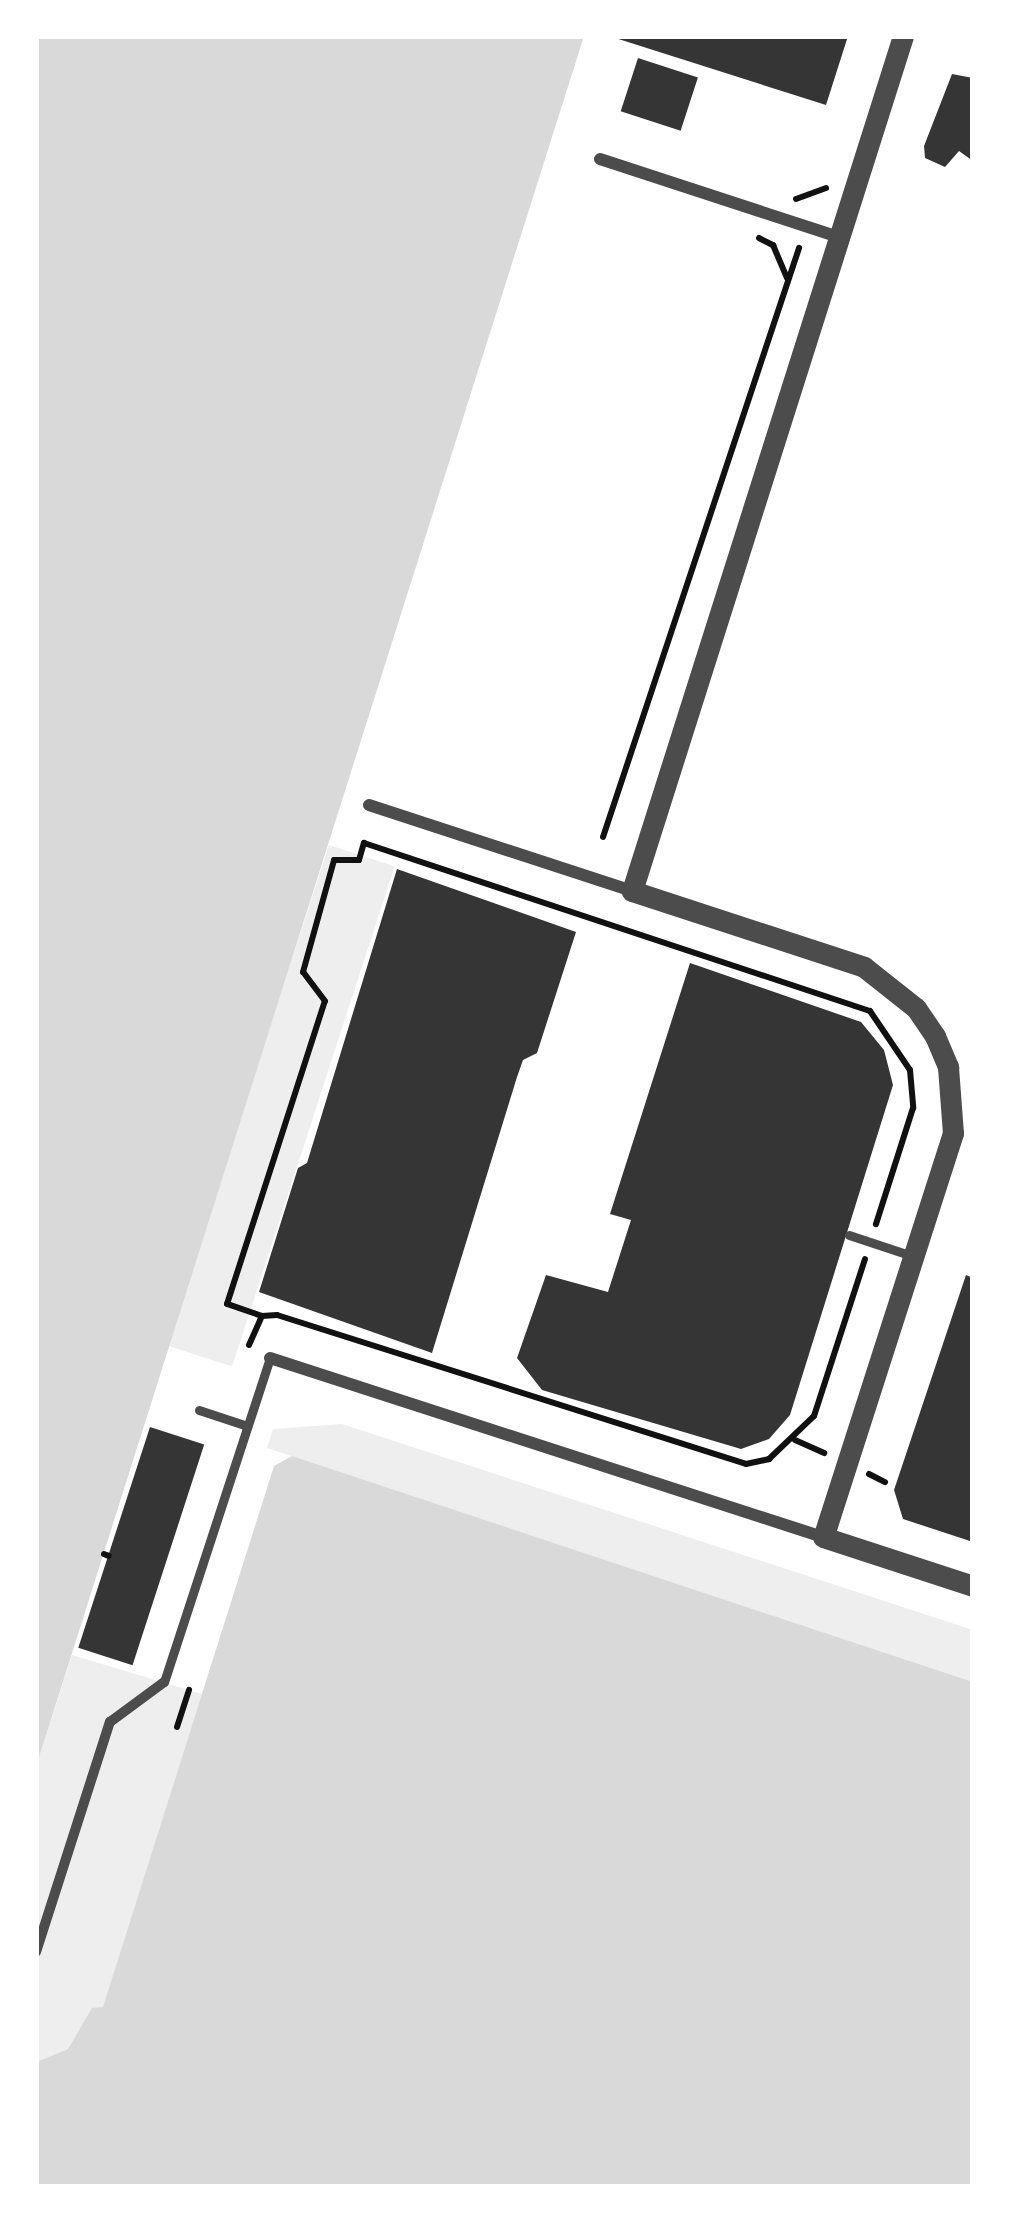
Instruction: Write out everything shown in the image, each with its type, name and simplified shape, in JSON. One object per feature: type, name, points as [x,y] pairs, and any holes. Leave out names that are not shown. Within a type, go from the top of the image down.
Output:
[{"type":"street","points":[[632,891],[903,36]]},
{"type":"street","points":[[600,159],[838,237]]},
{"type":"street","points":[[369,805],[864,967],[916,1008],[935,1036],[953,1100],[953,1133],[823,1538]]},
{"type":"street","points":[[270,1358],[973,1586]]},
{"type":"street","points":[[36,1952],[110,1722],[164,1682]]},
{"type":"lane","points":[[848,1234],[914,1256]]},
{"type":"lane","points":[[164,1682],[270,1358]]},
{"type":"lane","points":[[199,1410],[248,1426]]},
{"type":"path","points":[[603,837],[806,226],[835,170]]},
{"type":"path","points":[[736,230],[773,245],[788,282]]},
{"type":"path","points":[[364,843],[837,993],[870,1011],[910,1070],[914,1108],[870,1242],[814,1416],[769,1459],[746,1464],[227,1304],[325,1001],[303,972],[334,860],[359,860],[364,843]]},
{"type":"path","points":[[247,1351],[262,1316]]},
{"type":"path","points":[[177,1727],[189,1690]]},
{"type":"shaded area","points":[[36,36],[584,36],[36,1767]]},
{"type":"shaded area","points":[[329,845],[395,866],[232,1367],[166,1345]]},
{"type":"shaded area","points":[[342,1424],[973,1630],[973,1682],[267,1448],[273,1429]]},
{"type":"shaded area","points":[[292,1456],[973,1682],[973,2187],[36,2187],[36,2062],[68,2049],[92,2008],[103,2007],[274,1466]]},
{"type":"shaded area","points":[[72,1655],[202,1694],[103,2008],[92,2009],[68,2049],[36,2062],[36,1767]]},
{"type":"building","points":[[609,36],[848,36],[826,105]]},
{"type":"building","points":[[638,58],[698,77],[681,131],[621,111]]},
{"type":"building","points":[[952,74],[973,78],[973,161],[959,151],[945,167],[925,158],[924,146]]},
{"type":"building","points":[[397,869],[576,932],[537,1053],[523,1060],[517,1077],[432,1353],[259,1292],[298,1168],[307,1163]]},
{"type":"building","points":[[690,963],[861,1022],[884,1050],[893,1085],[790,1415],[769,1439],[741,1449],[542,1390],[517,1358],[546,1275],[608,1292],[631,1220],[610,1214]]},
{"type":"building","points":[[966,1275],[973,1278],[973,1542],[903,1519],[894,1490]]},
{"type":"building","points":[[150,1427],[204,1445],[133,1665],[78,1648]]}]
